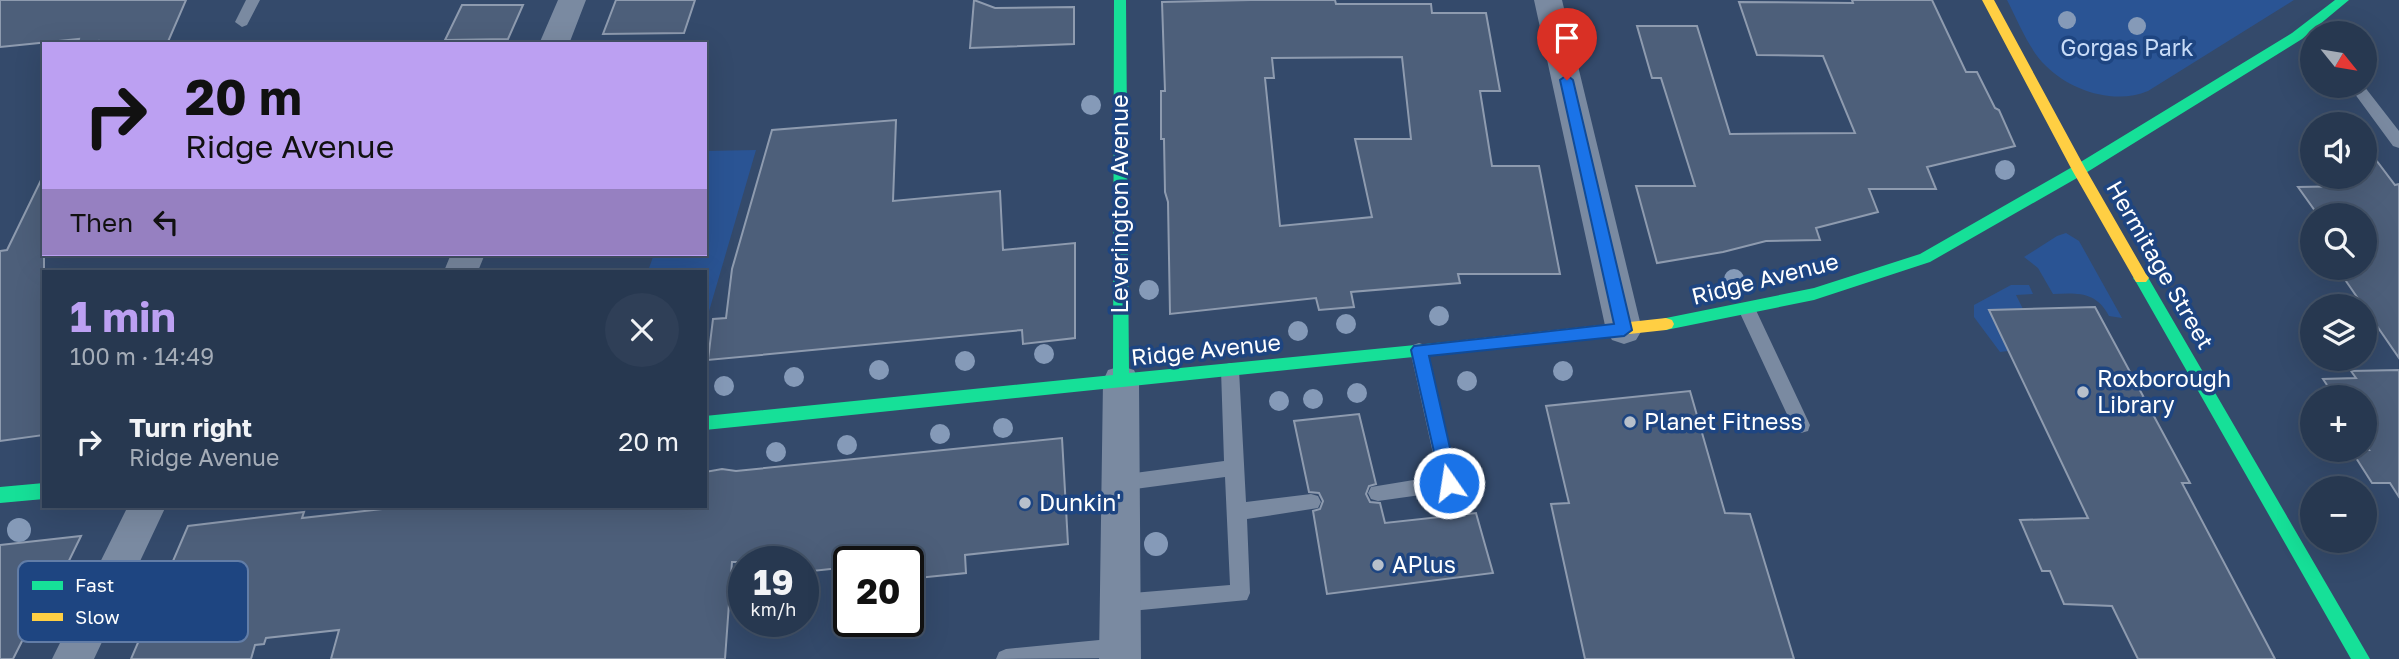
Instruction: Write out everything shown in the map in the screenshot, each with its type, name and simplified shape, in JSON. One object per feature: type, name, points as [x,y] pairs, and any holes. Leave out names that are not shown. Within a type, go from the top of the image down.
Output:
[{"type":"main road","name":"Leverington Avenue","points":[[1120,0],[1121,381]]},
{"type":"main road","name":"Hermitage Street","points":[[1988,0],[2079,170],[2361,659]]},
{"type":"main road","name":"Ridge Avenue","points":[[707,423],[1624,330],[1748,311],[1899,268],[1925,258],[2079,170],[2297,36],[2343,0]]},
{"type":"main road","points":[[0,495],[42,491]]},
{"type":"street","points":[[555,42],[572,0]]},
{"type":"street","points":[[1548,0],[1624,330]]},
{"type":"street","name":"Leverington Avenue","points":[[1120,654],[1121,381]]},
{"type":"street","points":[[120,561],[146,508]]},
{"type":"street","points":[[73,659],[81,642]]},
{"type":"lane","points":[[242,22],[253,0]]},
{"type":"lane","points":[[2365,98],[2399,142]]},
{"type":"lane","points":[[1748,311],[1776,365],[1801,425]]},
{"type":"lane","points":[[1378,493],[1449,483],[1419,350]]},
{"type":"lane","points":[[1120,603],[1240,593],[1230,370]]},
{"type":"lane","points":[[1120,483],[1234,468]]},
{"type":"lane","points":[[1237,512],[1311,502]]},
{"type":"lane","points":[[1006,659],[1120,654]]},
{"type":"green space","name":"Gorgas Park","points":[[2007,0],[2294,0],[2148,91],[2122,97],[2081,89],[2056,75],[2034,52]]},
{"type":"green space","points":[[756,150],[707,318],[707,270],[648,270],[653,256],[707,256],[707,151]]},
{"type":"green space","points":[[2066,233],[2079,241],[2122,318],[2109,316],[2098,302],[2085,295],[2053,294],[2038,268],[2024,257]]},
{"type":"green space","points":[[2011,285],[2029,285],[2033,294],[2016,295],[2023,309],[1989,310],[2008,351],[2000,352],[1974,317],[1974,305]]},
{"type":"building","points":[[0,0],[186,0],[168,42],[78,42],[79,39],[0,47]]},
{"type":"building","points":[[616,0],[695,0],[684,33],[603,34]]},
{"type":"building","points":[[974,0],[995,8],[1074,7],[1074,44],[970,48]]},
{"type":"building","points":[[1335,0],[1336,4],[1431,4],[1432,13],[1486,13],[1500,91],[1480,91],[1492,166],[1539,166],[1560,274],[1458,274],[1460,283],[1351,292],[1354,307],[1319,310],[1316,298],[1170,314],[1168,202],[1165,192],[1164,139],[1161,139],[1161,91],[1165,91],[1162,2]],"holes":[[[1402,57],[1411,139],[1355,139],[1372,217],[1280,226],[1265,78],[1274,78],[1272,58]]]},
{"type":"building","points":[[1852,0],[1932,0],[1966,72],[1977,72],[1995,108],[1999,110],[2015,146],[1927,167],[1936,189],[1869,189],[1878,212],[1816,228],[1820,240],[1766,241],[1723,252],[1657,263],[1636,186],[1695,186],[1661,78],[1652,78],[1637,26],[1697,26],[1730,134],[1855,133],[1823,56],[1757,55],[1739,2],[1853,3]]},
{"type":"building","points":[[462,5],[523,5],[508,39],[445,40]]},
{"type":"building","points":[[896,120],[893,201],[1000,191],[1003,250],[1075,243],[1075,338],[1023,344],[1022,330],[708,360],[713,319],[726,318],[732,269],[772,130]]},
{"type":"building","points":[[2377,161],[2395,185],[2399,184],[2399,358],[2377,326],[2377,294],[2355,294],[2345,280],[2377,280],[2377,203],[2309,203],[2298,187],[2377,189]]},
{"type":"building","points":[[42,178],[42,435],[0,441],[0,251],[7,250]]},
{"type":"building","points":[[2095,307],[2190,483],[2182,483],[2275,659],[2138,659],[2112,606],[2064,604],[2050,571],[2042,571],[2020,520],[2088,518],[1989,310]]},
{"type":"building","points":[[2399,370],[2399,497],[2390,483],[2377,483],[2377,476],[2368,476],[2359,462],[2377,462],[2377,385],[2327,385],[2323,379],[2356,378],[2351,371]]},
{"type":"building","points":[[1690,391],[1725,513],[1750,514],[1794,659],[1585,659],[1551,504],[1569,503],[1546,406]]},
{"type":"building","points":[[1359,414],[1376,484],[1369,486],[1366,494],[1370,502],[1380,503],[1385,523],[1476,513],[1493,573],[1327,594],[1313,511],[1320,509],[1323,501],[1319,493],[1309,492],[1294,421]]},
{"type":"building","points":[[1062,438],[1068,544],[965,555],[966,573],[924,577],[924,546],[833,546],[833,569],[819,570],[819,546],[728,546],[725,659],[331,659],[339,630],[266,638],[264,644],[255,645],[251,659],[131,659],[138,642],[248,642],[248,561],[173,561],[188,526],[304,512],[302,518],[391,508],[707,508],[707,472],[722,469],[736,471]]},
{"type":"building","points":[[81,536],[69,561],[18,561],[18,642],[22,642],[13,659],[0,659],[0,545]]},
{"type":"traffic: fast","points":[[1120,0],[1121,381]]},
{"type":"traffic: fast","points":[[1666,324],[1814,294],[1925,258],[2079,170],[2297,36],[2343,0]]},
{"type":"traffic: fast","points":[[2141,278],[2361,659]]},
{"type":"traffic: fast","points":[[707,423],[1456,347]]},
{"type":"traffic: fast","points":[[0,495],[42,491]]},
{"type":"traffic: slow","points":[[1988,0],[2079,170],[2141,278]]},
{"type":"traffic: slow","points":[[1456,347],[1666,324]]},
{"type":"place","name":"Roxborough Library","points":[[2083,392]]},
{"type":"place","name":"Planet Fitness","points":[[1630,422]]},
{"type":"place","name":"Dunkin'","points":[[1025,503]]},
{"type":"place","name":"APlus","points":[[1378,565]]},
{"type":"route","points":[[1449,483],[1419,350],[1624,330],[1567,80]]}]
